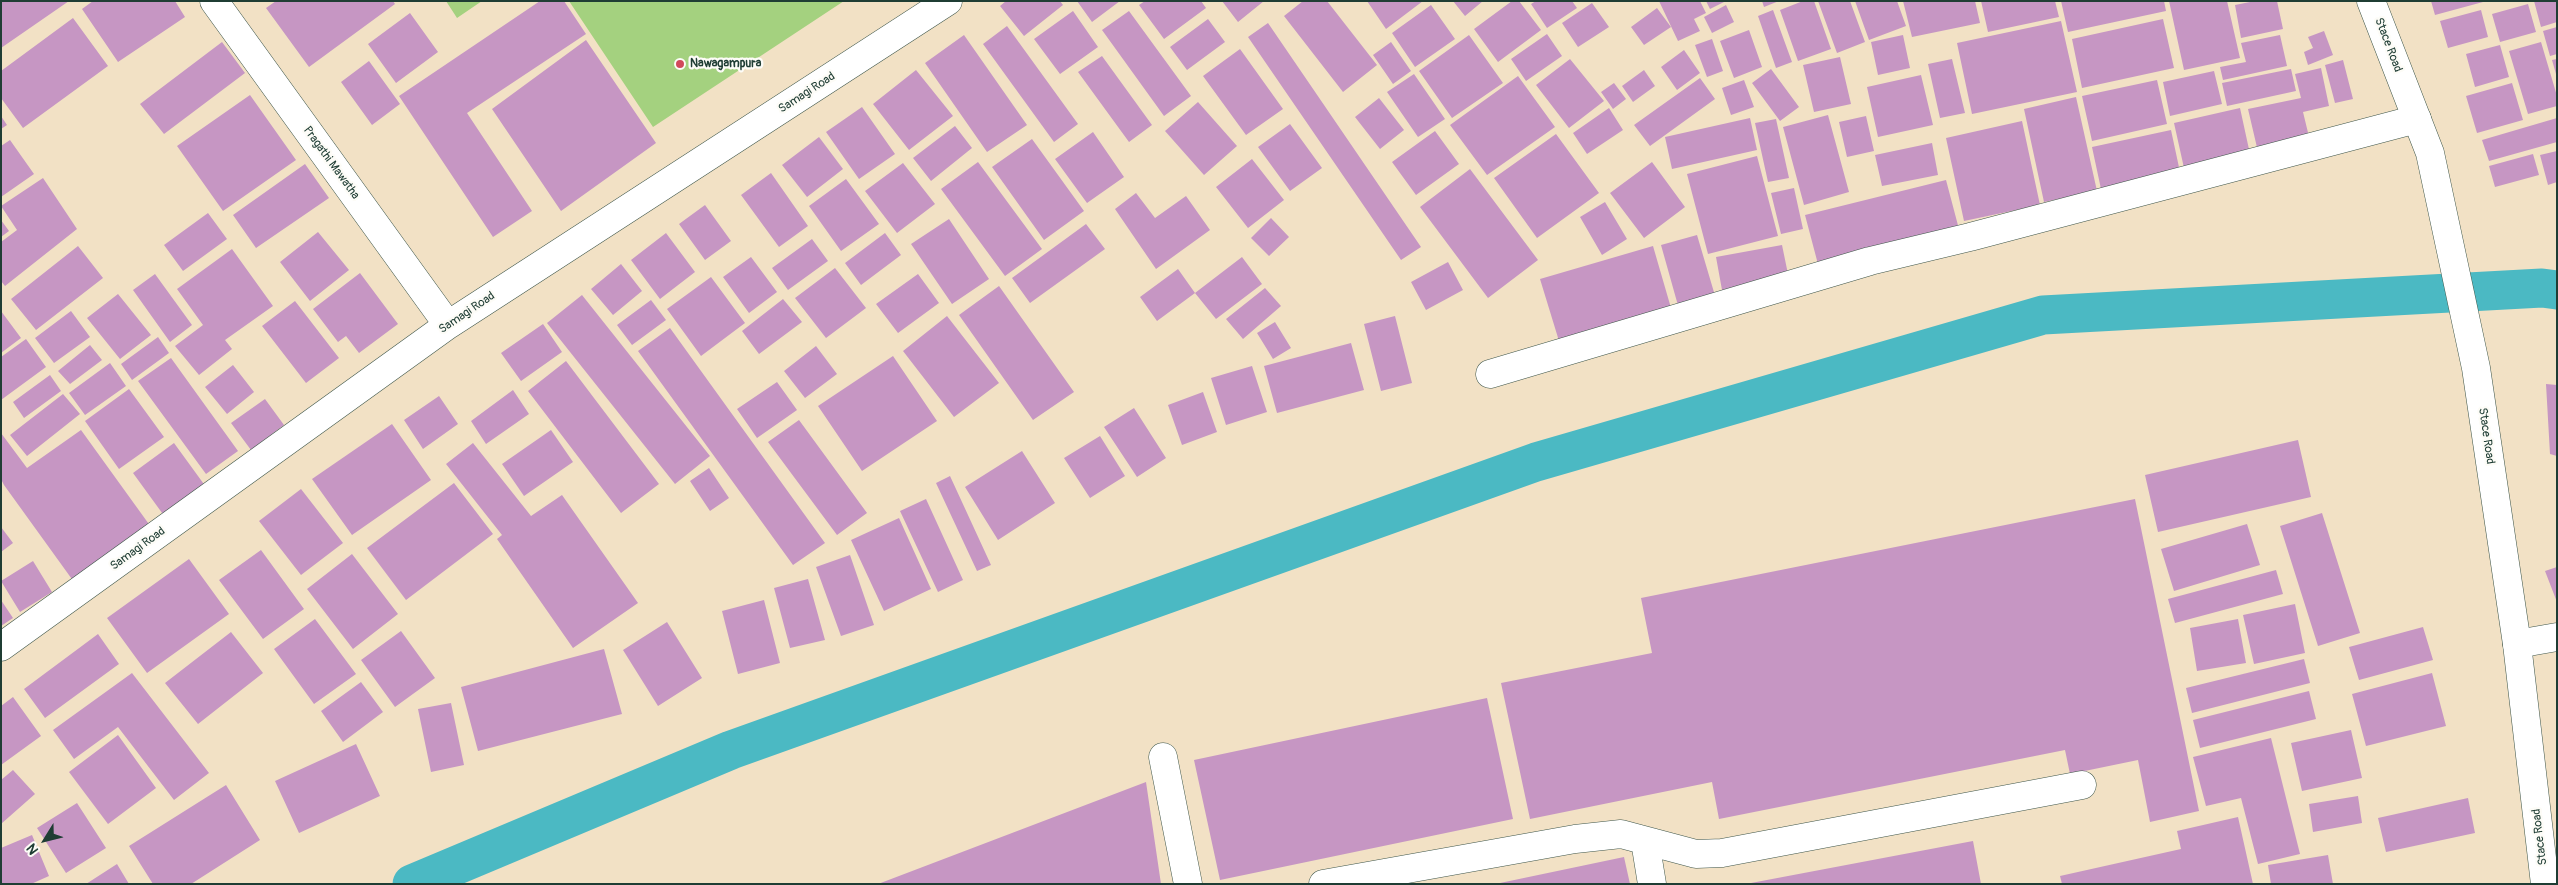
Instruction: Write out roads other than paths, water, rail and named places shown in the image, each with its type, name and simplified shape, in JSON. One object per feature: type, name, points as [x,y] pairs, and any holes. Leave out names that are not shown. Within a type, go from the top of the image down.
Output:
[{"type":"street","name":"Pragathi Mawatha","points":[[214,1],[448,325]]},
{"type":"street","name":"Samagi Road","points":[[1,647],[448,325],[948,1]]},
{"type":"street","name":"Stace Road","points":[[2371,1],[2430,153],[2476,368],[2517,644],[2545,884]]},
{"type":"street","points":[[1490,374],[1870,262],[2416,118]]},
{"type":"street","points":[[2517,644],[2557,637]]},
{"type":"street","points":[[1163,757],[1188,884]]},
{"type":"street","points":[[1322,884],[1575,839],[1621,834],[1696,854],[1722,853],[2082,785]]},
{"type":"street","points":[[1645,841],[1652,884]]},
{"type":"waterway","points":[[412,884],[731,750],[1536,462],[2043,315],[2542,288],[2557,290]]},
{"type":"place","name":"Nawagampura","points":[[680,64]]}]
